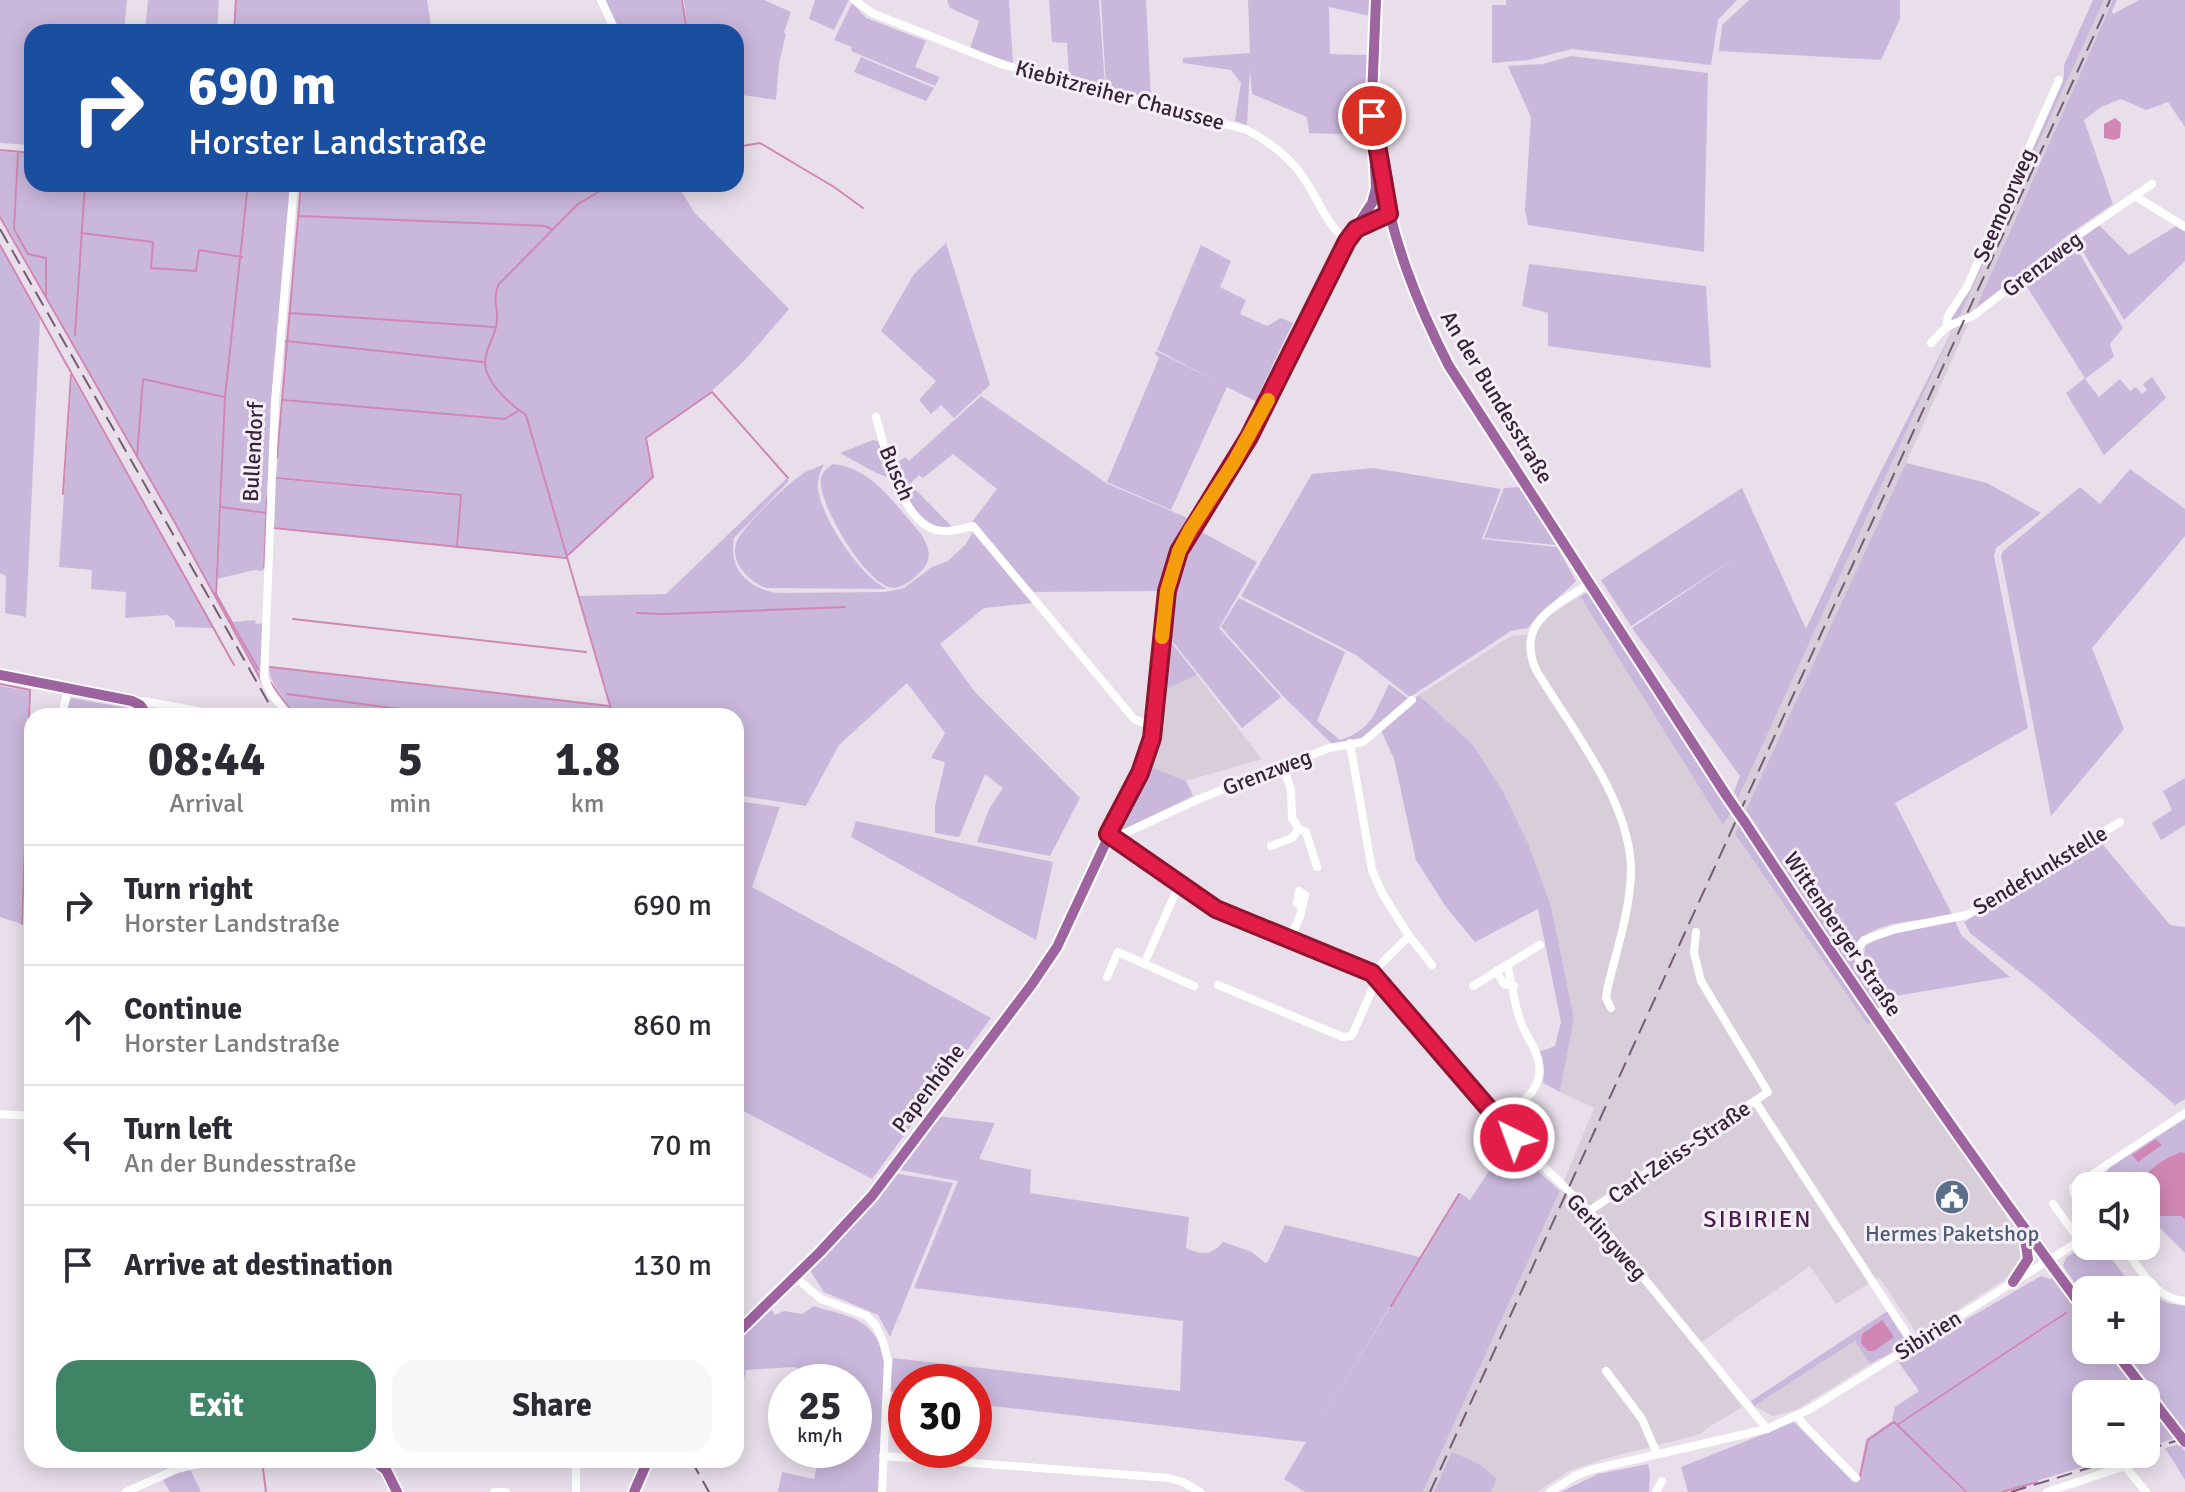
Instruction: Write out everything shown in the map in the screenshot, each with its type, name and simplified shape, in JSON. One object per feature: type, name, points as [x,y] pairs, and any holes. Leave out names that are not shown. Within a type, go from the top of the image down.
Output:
[{"type":"main road","name":"An der Bundesstraße","points":[[1376,0],[1373,127],[1389,214],[1403,264],[1449,366],[1581,569]]},
{"type":"main road","name":"Papenhöhe","points":[[744,1326],[872,1196],[1042,970],[1075,909],[1112,837],[1149,750],[1167,591],[1179,551],[1249,437],[1347,241],[1372,203],[1376,188],[1373,127]]},
{"type":"main road","points":[[1356,229],[1389,214]]},
{"type":"main road","name":"Wittenberger Straße","points":[[1581,569],[1875,1020],[2072,1293]]},
{"type":"main road","points":[[0,675],[132,701],[144,708]]},
{"type":"main road","points":[[2013,1282],[2028,1259],[2022,1226]]},
{"type":"main road","points":[[2125,1364],[2185,1442]]},
{"type":"main road","points":[[383,1468],[397,1492]]},
{"type":"main road","points":[[634,1492],[644,1468]]},
{"type":"street","points":[[601,0],[612,24]]},
{"type":"street","name":"Kiebitzreiher Chaussee","points":[[854,0],[872,13],[1001,64],[1247,130],[1276,148],[1298,170],[1334,230],[1347,241]]},
{"type":"street","name":"Seemoorweg","points":[[1946,327],[1948,316],[1967,287],[2059,80]]},
{"type":"street","name":"Grenzweg","points":[[1931,343],[1946,327],[1973,316],[2064,245],[2152,184]]},
{"type":"street","name":"Bullendorf","points":[[283,708],[272,695],[264,678],[275,401],[293,192]]},
{"type":"street","points":[[2135,196],[2185,227]]},
{"type":"street","name":"Busch","points":[[876,417],[904,499],[922,522],[936,530],[973,526],[1134,719],[1153,727]]},
{"type":"street","points":[[1590,583],[1539,619],[1531,633],[1530,650],[1536,670],[1610,791],[1628,840],[1630,885],[1606,998],[1611,1008]]},
{"type":"street","points":[[64,708],[68,688]]},
{"type":"street","name":"Grenzweg","points":[[1112,837],[1283,766],[1368,739],[1412,700]]},
{"type":"street","points":[[1350,743],[1372,870],[1382,893],[1409,936],[1432,965]]},
{"type":"street","points":[[1283,766],[1291,790],[1292,818],[1299,829],[1306,832],[1317,867]]},
{"type":"street","name":"Sendefunkstelle","points":[[1875,1020],[1884,1009],[1886,1000],[1859,961],[1858,948],[1864,940],[1896,929],[1967,915],[2120,822]]},
{"type":"street","points":[[1271,846],[1292,838],[1299,829]]},
{"type":"street","name":"Gerlingweg","points":[[1112,837],[1216,909],[1376,977],[1498,1122],[1589,1211],[1767,1429]]},
{"type":"street","points":[[1144,964],[1179,885]]},
{"type":"street","points":[[1290,940],[1302,907]]},
{"type":"street","name":"Carl-Zeiss-Straße","points":[[1589,1211],[1768,1092],[1701,981],[1694,953],[1696,932]]},
{"type":"street","points":[[1218,985],[1343,1037],[1351,1036],[1376,977],[1409,936]]},
{"type":"street","points":[[1473,986],[1540,945]]},
{"type":"street","points":[[1107,977],[1118,952],[1194,986]]},
{"type":"street","points":[[1498,1122],[1534,1091],[1540,1071],[1538,1056],[1520,1022],[1507,965]]},
{"type":"street","points":[[1496,971],[1504,984],[1514,986]]},
{"type":"street","points":[[1755,1101],[1913,1344]]},
{"type":"street","points":[[2096,1172],[2185,1113]]},
{"type":"street","points":[[0,1114],[24,1116]]},
{"type":"street","points":[[2053,1204],[2072,1226]]},
{"type":"street","name":"Sibirien","points":[[1550,1492],[1577,1475],[1594,1469],[1767,1429],[1797,1415],[2072,1246]]},
{"type":"street","points":[[2134,1260],[2157,1291],[2170,1299],[2185,1301]]},
{"type":"street","points":[[795,1277],[821,1299],[867,1316],[876,1326],[888,1361],[882,1492]]},
{"type":"street","points":[[1606,1371],[1642,1419],[1657,1454]]},
{"type":"street","points":[[1797,1415],[1856,1478]]},
{"type":"street","points":[[883,1456],[1168,1478],[1200,1492]]},
{"type":"street","points":[[2047,1492],[2125,1466],[2146,1492]]},
{"type":"street","points":[[126,1492],[181,1468]]},
{"type":"street","points":[[576,1468],[576,1492]]},
{"type":"street","points":[[1656,1492],[1662,1481]]},
{"type":"street","points":[[494,1492],[506,1492]]},
{"type":"shaded area","points":[[0,0],[127,0],[125,24],[24,24],[24,144],[0,143]]},
{"type":"shaded area","points":[[148,0],[219,0],[218,24],[146,24]]},
{"type":"shaded area","points":[[237,0],[427,0],[431,24],[235,24]]},
{"type":"shaded area","points":[[605,0],[682,0],[686,24],[616,24]]},
{"type":"shaded area","points":[[684,0],[764,0],[791,12],[784,32],[776,100],[744,95],[744,24],[687,24]]},
{"type":"shaded area","points":[[815,0],[849,0],[834,30],[809,19]]},
{"type":"shaded area","points":[[947,0],[1009,0],[1013,63],[970,49],[979,21],[950,8]]},
{"type":"shaded area","points":[[1049,0],[1099,0],[1105,87],[1069,78],[1067,43],[1052,42]]},
{"type":"shaded area","points":[[1101,0],[1146,0],[1151,99],[1106,87]]},
{"type":"shaded area","points":[[1248,0],[1371,0],[1370,16],[1329,7],[1330,54],[1368,55],[1365,135],[1309,133],[1307,117],[1252,94],[1250,68],[1247,125],[1235,121],[1241,83],[1231,70],[1183,63],[1183,58],[1250,53]]},
{"type":"shaded area","points":[[1506,0],[1737,0],[1718,20],[1711,65],[1572,49],[1529,60],[1492,63],[1492,5],[1506,5]]},
{"type":"shaded area","points":[[1749,0],[1900,0],[1900,19],[1881,60],[1719,51],[1722,25]]},
{"type":"shaded area","points":[[2093,0],[2104,0],[1958,319],[1950,322],[1948,320],[2064,76],[2064,65]]},
{"type":"shaded area","points":[[2104,0],[2113,0],[1736,834],[1868,1025],[1873,1021],[1987,1187],[2022,1240],[2025,1255],[2016,1272],[1918,1335],[1879,1277],[1836,1304],[1810,1266],[1696,1346],[1742,1407],[1701,1434],[1569,1471],[1537,1492],[1491,1492],[1497,1479],[1453,1452],[1434,1492],[1423,1492],[1560,1191],[1594,1108],[1560,1092],[1574,1018],[1551,906],[1528,843],[1502,791],[1472,744],[1419,695],[1511,636],[1535,634],[1546,617],[1580,596],[1724,824]]},
{"type":"shaded area","points":[[2113,0],[2117,0],[2113,14],[2139,0],[2185,0],[2185,127],[2168,102],[2146,110],[2121,99],[2101,107],[2084,120],[2113,204],[2068,235],[1973,314]]},
{"type":"shaded area","points":[[852,3],[866,18],[926,41],[915,67],[940,77],[935,86],[851,51],[852,47],[834,40]]},
{"type":"shaded area","points":[[1571,56],[1708,73],[1704,252],[1528,225],[1525,210],[1531,117],[1508,66],[1543,64]]},
{"type":"shaded area","points":[[861,57],[934,88],[926,101],[854,72]]},
{"type":"shaded area","points":[[2115,118],[2121,123],[2120,138],[2104,138],[2104,124]]},
{"type":"shaded area","points":[[0,151],[17,153],[14,217],[19,152],[24,152],[24,192],[290,192],[272,399],[263,571],[254,570],[217,579],[221,507],[249,510],[221,506],[223,428],[215,594],[255,663],[233,622],[255,620],[256,624],[263,623],[263,671],[260,673],[264,685],[174,520],[0,215]]},
{"type":"shaded area","points":[[301,192],[682,192],[694,212],[789,309],[744,361],[712,391],[645,438],[652,477],[567,557],[458,547],[461,495],[276,477],[283,400],[359,406],[283,399],[285,341],[350,348],[286,340]]},
{"type":"shaded area","points":[[2098,224],[2129,255],[2178,225],[2185,230],[2185,261],[2124,320],[2076,240]]},
{"type":"shaded area","points":[[946,243],[990,385],[954,418],[941,405],[931,414],[919,400],[936,381],[881,331],[914,274]]},
{"type":"shaded area","points":[[2074,244],[2123,328],[2110,344],[2114,357],[2085,379],[2099,397],[2120,379],[2130,391],[2136,387],[2142,394],[2147,390],[2143,384],[2152,377],[2166,398],[2104,455],[2066,393],[2085,378],[2024,282]]},
{"type":"shaded area","points":[[1201,245],[1231,261],[1220,287],[1246,300],[1240,314],[1267,326],[1281,318],[1293,323],[1257,402],[1227,387],[1171,510],[1107,482],[1159,358],[1156,351],[1216,381],[1157,350]]},
{"type":"shaded area","points":[[0,246],[40,319],[26,617],[5,613],[6,576],[0,573]]},
{"type":"shaded area","points":[[1529,264],[1706,286],[1711,368],[1548,346],[1548,313],[1522,306]]},
{"type":"shaded area","points":[[1954,327],[1738,798],[1734,792],[1740,776],[1632,628],[1737,557],[1631,626],[1601,580],[1742,488],[1806,629]]},
{"type":"shaded area","points":[[72,377],[214,628],[175,627],[175,622],[168,615],[125,618],[126,592],[91,589],[92,570],[59,567]]},
{"type":"shaded area","points":[[981,396],[1106,483],[1190,519],[1173,553],[1162,591],[1032,592],[972,522],[997,489],[953,454],[923,478],[919,475],[910,484],[954,529],[929,524],[920,518],[907,501],[893,466],[905,457],[909,461]]},
{"type":"shaded area","points":[[873,440],[881,442],[893,479],[840,453]]},
{"type":"shaded area","points":[[1906,463],[1987,483],[2041,513],[1996,548],[1994,556],[2028,728],[1895,803],[1953,916],[1884,926],[1872,931],[1853,948],[1855,961],[1883,1002],[1879,1012],[1746,810]]},
{"type":"shaded area","points":[[824,464],[818,486],[834,530],[854,560],[887,589],[766,588],[746,575],[737,562],[735,547],[749,524],[795,480]]},
{"type":"shaded area","points":[[833,464],[847,467],[872,481],[921,534],[929,555],[927,564],[906,584],[893,588],[882,584],[857,559],[845,541],[826,505],[822,489],[821,478]]},
{"type":"shaded area","points":[[1373,468],[1501,489],[1482,539],[1557,547],[1576,581],[1528,628],[1511,631],[1410,697],[1356,655],[1241,596],[1312,474]]},
{"type":"shaded area","points":[[2130,469],[2185,509],[2185,536],[2092,648],[2124,729],[2051,816],[2001,556],[2003,551],[2080,487],[2100,504]]},
{"type":"shaded area","points":[[787,478],[789,481],[734,538],[734,559],[743,576],[758,588],[768,591],[885,592],[904,588],[932,567],[948,561],[966,544],[974,530],[1034,603],[984,608],[940,644],[975,692],[1080,798],[1050,856],[977,842],[989,809],[1003,788],[985,774],[959,837],[935,833],[935,806],[945,762],[931,758],[945,733],[907,683],[839,745],[806,806],[744,796],[744,708],[290,708],[270,675],[269,667],[610,707],[579,596],[666,594]]},
{"type":"shaded area","points":[[275,479],[460,496],[457,547],[274,527]]},
{"type":"shaded area","points":[[1520,487],[1556,545],[1484,538],[1504,488]]},
{"type":"shaded area","points":[[1196,529],[1257,562],[1219,628],[1281,697],[1242,728],[1168,636],[1175,581]]},
{"type":"shaded area","points":[[1586,593],[1592,596],[1732,810],[1723,825],[1580,596]]},
{"type":"shaded area","points":[[1239,598],[1345,652],[1317,721],[1340,740],[1366,725],[1389,684],[1410,700],[1368,736],[1333,745],[1283,696],[1221,627]]},
{"type":"shaded area","points":[[1167,637],[1197,675],[1161,691]]},
{"type":"shaded area","points":[[1197,675],[1262,759],[1186,781],[1146,765],[1157,735],[1161,691]]},
{"type":"shaded area","points":[[0,686],[29,691],[28,708],[24,708],[21,924],[0,917]]},
{"type":"shaded area","points":[[1419,695],[1472,744],[1502,790],[1528,843],[1551,906],[1574,1018],[1560,1092],[1543,1083],[1544,1071],[1539,1052],[1555,1046],[1561,1022],[1538,909],[1475,942],[1446,907],[1416,860],[1394,759],[1381,730]]},
{"type":"shaded area","points":[[71,698],[127,708],[67,708]]},
{"type":"shaded area","points":[[1146,765],[1186,781],[1193,796],[1114,834]]},
{"type":"shaded area","points":[[2185,778],[2185,825],[2161,840],[2152,823],[2172,810],[2163,791]]},
{"type":"shaded area","points":[[744,802],[780,807],[752,887],[991,1018],[872,1179],[744,1111]]},
{"type":"shaded area","points":[[856,821],[1053,862],[1036,940],[851,837]]},
{"type":"shaded area","points":[[1739,824],[1873,1021],[1868,1025],[1735,834]]},
{"type":"shaded area","points":[[2099,840],[2170,925],[2185,927],[2185,1099],[2175,1105],[2043,991],[1970,933],[1964,922]]},
{"type":"shaded area","points":[[1955,920],[1961,935],[2010,977],[1889,997],[1864,958],[1865,946],[1882,936]]},
{"type":"shaded area","points":[[936,1116],[995,1123],[979,1159],[1031,1170],[1030,1193],[1189,1217],[1186,1248],[1196,1252],[1210,1252],[1223,1242],[1252,1252],[1265,1263],[1285,1225],[1420,1257],[1311,1436],[1460,1193],[1470,1200],[1489,1171],[1514,1149],[1560,1191],[1423,1492],[1305,1492],[1284,1479],[1306,1442],[992,1406],[992,1369],[1180,1391],[1183,1321],[914,1288],[958,1181],[895,1169]]},
{"type":"shaded area","points":[[2185,1119],[2185,1153],[2174,1155],[2149,1172],[2107,1172],[2110,1166]]},
{"type":"shaded area","points":[[2156,1139],[2162,1145],[2138,1162],[2132,1155]]},
{"type":"shaded area","points":[[2185,1153],[2185,1220],[2181,1216],[2160,1216],[2160,1172],[2149,1172],[2168,1158]]},
{"type":"shaded area","points":[[893,1173],[953,1183],[890,1337],[878,1315],[824,1292],[809,1269],[870,1204]]},
{"type":"shaded area","points":[[2160,1216],[2181,1216],[2185,1220],[2185,1253],[2160,1228]]},
{"type":"shaded area","points":[[2072,1254],[2072,1260],[2112,1260],[2124,1276],[2072,1276],[2072,1279],[2063,1266]]},
{"type":"shaded area","points":[[2041,1276],[2053,1277],[2072,1302],[2072,1364],[2119,1364],[2131,1380],[2072,1380],[2072,1468],[2080,1468],[2000,1492],[1966,1492],[1898,1425],[2070,1312],[1897,1424],[1892,1420],[1895,1407],[1919,1391],[1897,1360]]},
{"type":"shaded area","points":[[2160,1299],[2185,1306],[2185,1432],[2160,1398],[2160,1380],[2146,1380],[2134,1364],[2160,1364]]},
{"type":"shaded area","points":[[814,1306],[842,1314],[867,1327],[879,1342],[883,1355],[885,1393],[879,1492],[778,1492],[782,1472],[814,1479],[816,1468],[872,1468],[872,1364],[768,1364],[768,1369],[746,1370],[744,1379],[744,1334],[770,1308],[775,1315],[784,1311],[802,1314]]},
{"type":"shaded area","points":[[1889,1310],[1905,1337],[1905,1346],[1870,1364],[1855,1341],[1754,1406],[1751,1401]]},
{"type":"shaded area","points":[[1882,1320],[1894,1337],[1874,1351],[1868,1351],[1861,1343],[1862,1334]]},
{"type":"shaded area","points":[[1855,1341],[1870,1364],[1796,1410],[1773,1416],[1754,1406]]},
{"type":"shaded area","points":[[893,1358],[945,1364],[892,1364]]},
{"type":"shaded area","points":[[2160,1418],[2175,1438],[2160,1443]]},
{"type":"shaded area","points":[[1892,1421],[1964,1492],[1688,1492],[1681,1467],[1794,1422],[1853,1482],[1859,1476],[1866,1439]]},
{"type":"shaded area","points":[[2179,1444],[2185,1451],[2185,1480],[2165,1448]]},
{"type":"shaded area","points":[[1452,1452],[1479,1464],[1497,1479],[1491,1492],[1434,1492]]},
{"type":"shaded area","points":[[1648,1464],[1649,1492],[1561,1492],[1598,1474]]},
{"type":"shaded area","points":[[190,1469],[201,1492],[170,1492],[162,1478]]},
{"type":"waterway","points":[[234,24],[236,0]]},
{"type":"waterway","points":[[682,0],[686,24]]},
{"type":"waterway","points":[[744,146],[760,143],[863,208]]},
{"type":"waterway","points":[[0,150],[24,152]]},
{"type":"waterway","points":[[18,152],[14,229],[28,254],[46,258],[46,296]]},
{"type":"waterway","points":[[75,335],[84,192]]},
{"type":"waterway","points":[[247,192],[225,397],[216,594],[258,669]]},
{"type":"waterway","points":[[277,458],[300,192]]},
{"type":"waterway","points":[[598,192],[578,204],[499,284],[496,325],[485,362],[494,385],[526,415],[611,708]]},
{"type":"waterway","points":[[299,216],[545,226],[551,229]]},
{"type":"waterway","points":[[0,217],[262,682]]},
{"type":"waterway","points":[[81,233],[153,242],[151,268],[196,271],[199,250],[242,257]]},
{"type":"waterway","points":[[0,245],[234,665]]},
{"type":"waterway","points":[[289,313],[494,327]]},
{"type":"waterway","points":[[286,341],[483,362]]},
{"type":"waterway","points":[[63,494],[71,375]]},
{"type":"waterway","points":[[137,457],[143,379],[224,397]]},
{"type":"waterway","points":[[568,555],[653,477],[646,438],[712,392],[788,478]]},
{"type":"waterway","points":[[284,400],[505,419],[518,411]]},
{"type":"waterway","points":[[276,478],[461,495],[457,547]]},
{"type":"waterway","points":[[264,568],[267,498]]},
{"type":"waterway","points":[[222,507],[266,513]]},
{"type":"waterway","points":[[274,528],[566,558]]},
{"type":"waterway","points":[[637,613],[845,607]]},
{"type":"waterway","points":[[293,619],[586,652]]},
{"type":"waterway","points":[[270,667],[609,706]]},
{"type":"waterway","points":[[271,683],[289,708]]},
{"type":"waterway","points":[[0,684],[30,690],[29,708]]},
{"type":"waterway","points":[[287,694],[391,708]]},
{"type":"waterway","points":[[22,924],[24,866]]},
{"type":"waterway","points":[[1391,1306],[1459,1194]]},
{"type":"waterway","points":[[1897,1425],[2066,1313]]},
{"type":"waterway","points":[[1860,1476],[1868,1440],[1894,1422],[1966,1492]]},
{"type":"waterway","points":[[263,1468],[266,1492]]},
{"type":"waterway","points":[[2002,1492],[2037,1482]]},
{"type":"railway","points":[[1430,1492],[2110,0]]},
{"type":"railway","points":[[0,229],[271,708]]},
{"type":"railway","points":[[2160,1446],[2185,1438]]},
{"type":"railway","points":[[696,1468],[709,1492]]},
{"type":"railway","points":[[2011,1492],[2089,1468]]},
{"type":"slow traffic","points":[[1162,637],[1167,591],[1179,551],[1249,437],[1268,400]]},
{"type":"place","name":"Hermes Paketshop","points":[[1952,1197]]},
{"type":"district","name":"SIBIRIEN","points":[[1758,1219]]},
{"type":"route","points":[[1372,116],[1389,214],[1356,229],[1347,241],[1249,437],[1179,551],[1167,591],[1149,750],[1108,834],[1204,903],[1372,973],[1514,1138]]}]
